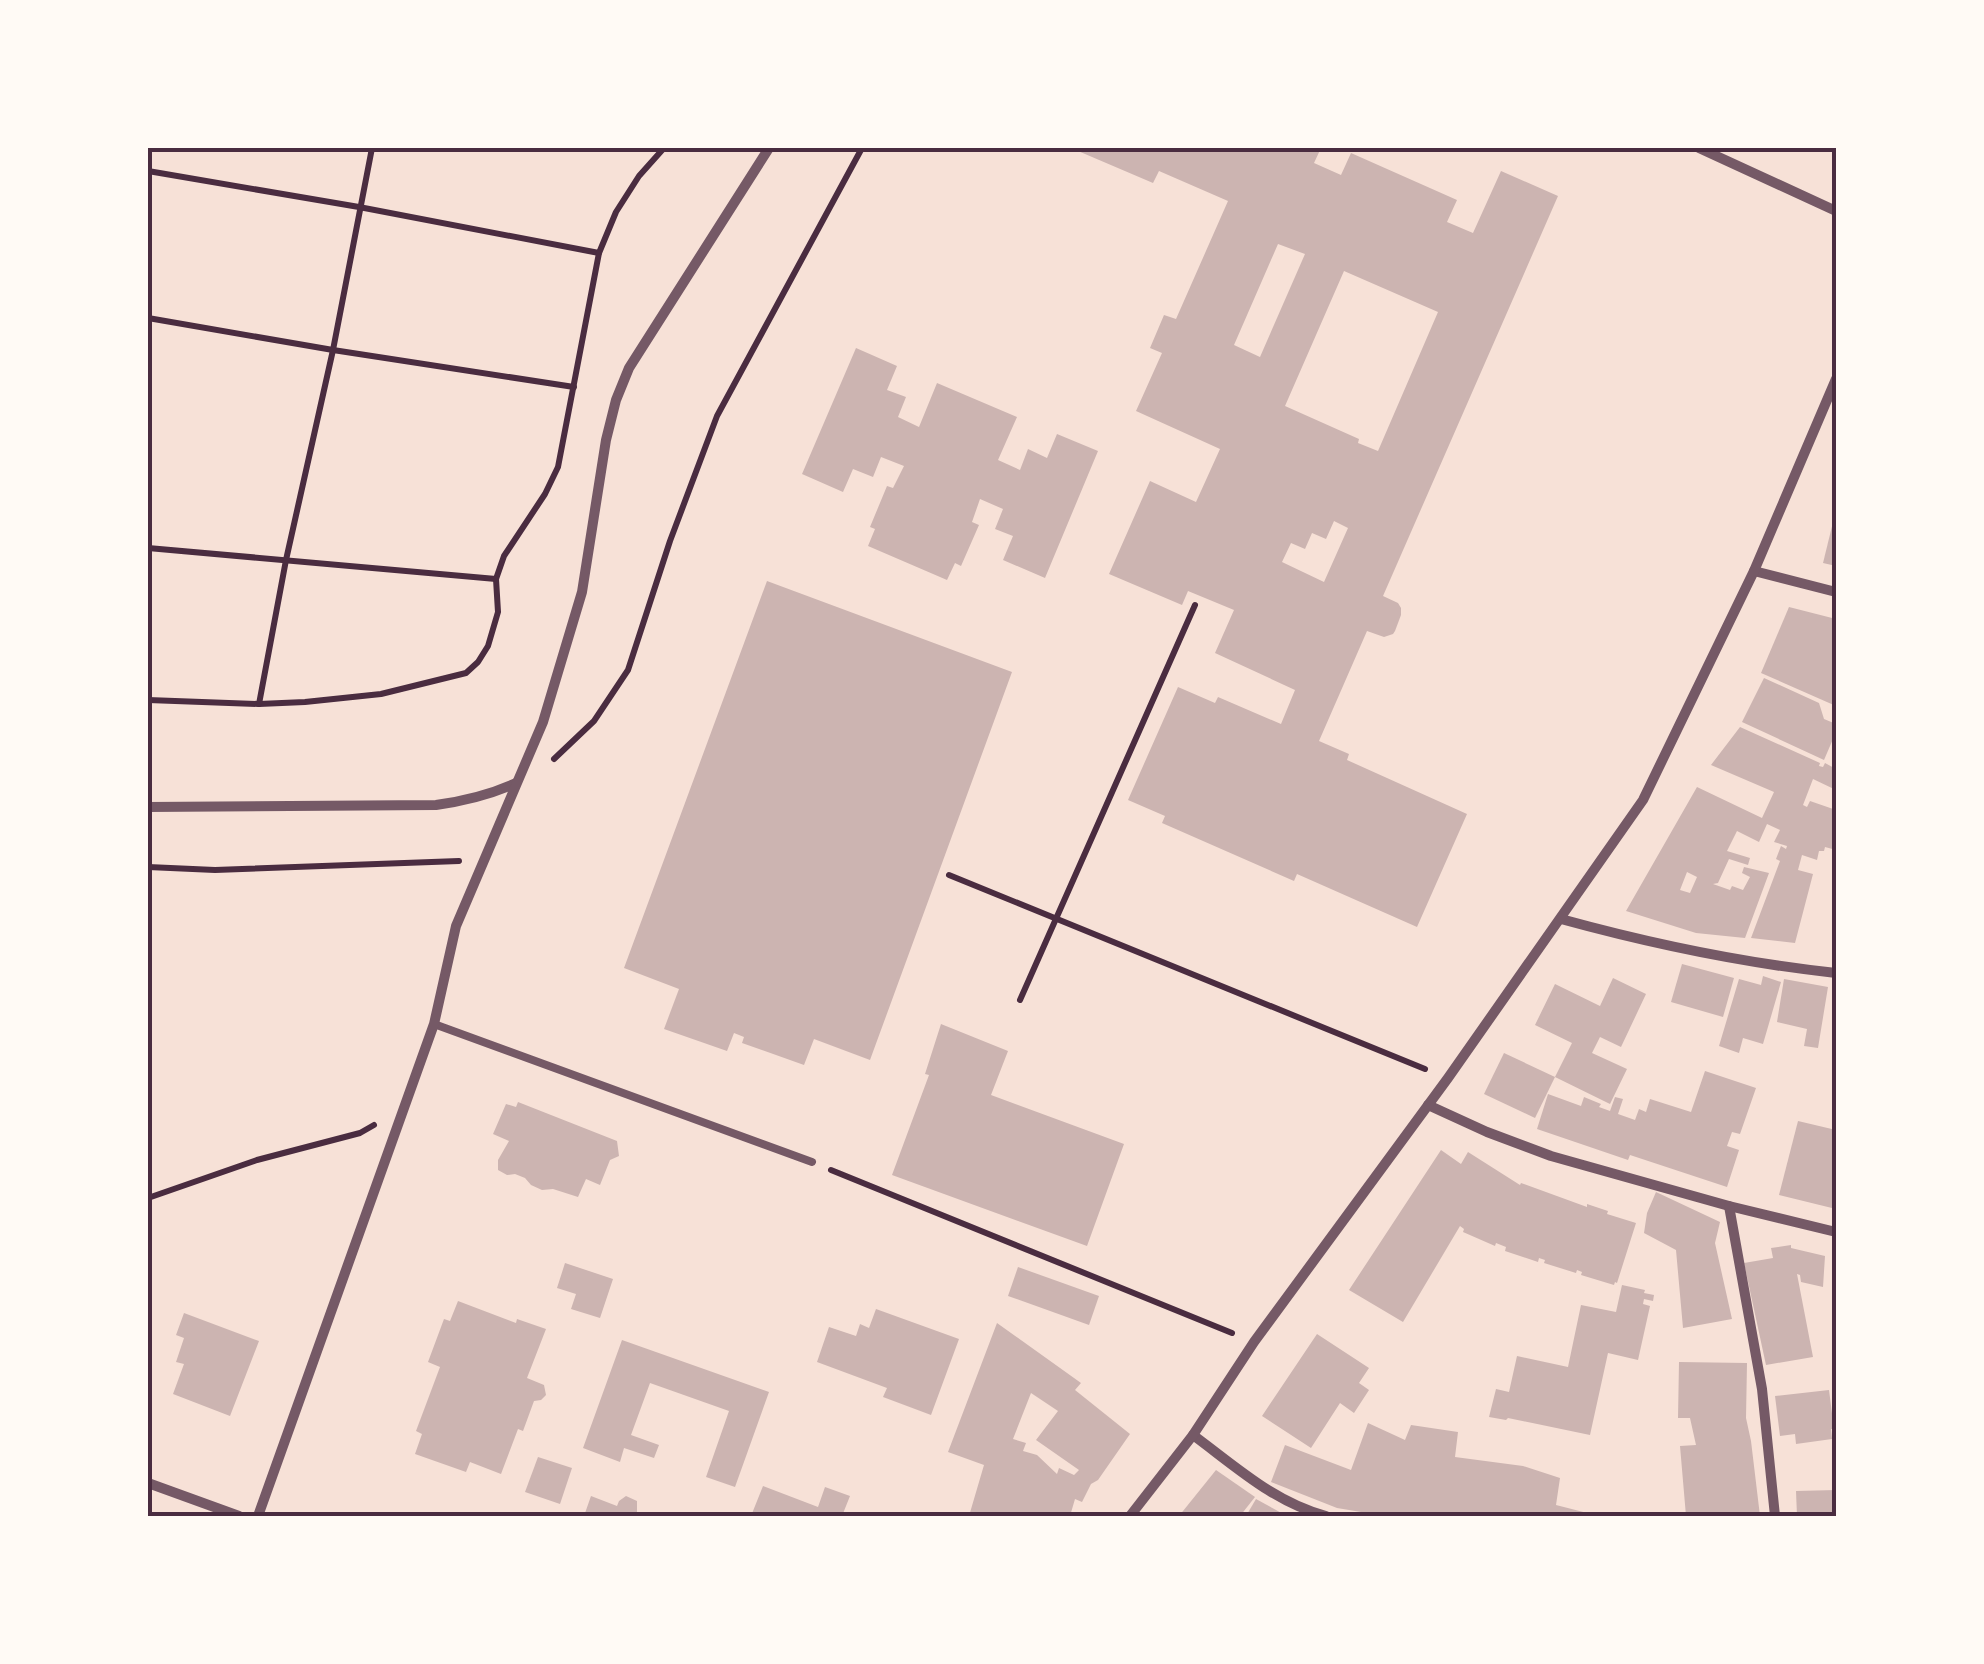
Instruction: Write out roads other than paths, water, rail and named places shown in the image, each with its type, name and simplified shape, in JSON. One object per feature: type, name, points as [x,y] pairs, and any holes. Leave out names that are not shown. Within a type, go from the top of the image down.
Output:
[{"type":"street","points":[[258,1516],[434,1024],[456,926],[543,722],[582,592],[606,440],[623,384],[629,368],[768,148]]},
{"type":"street","points":[[1698,148],[1836,211]]},
{"type":"street","points":[[1130,1516],[1193,1435],[1254,1342],[1448,1078],[1643,800],[1754,571],[1836,379]]},
{"type":"street","points":[[1754,571],[1836,592]]},
{"type":"street","points":[[148,807],[436,805],[492,794],[517,782]]},
{"type":"street","points":[[1561,919],[1707,954],[1836,973]]},
{"type":"street","points":[[1428,1105],[1551,1156],[1836,1232]]},
{"type":"street","points":[[1729,1206],[1762,1389],[1775,1516]]},
{"type":"street","points":[[1193,1435],[1277,1496],[1305,1511],[1326,1516]]},
{"type":"street","points":[[148,1484],[239,1516]]},
{"type":"lane","points":[[434,1024],[812,1162]]}]
